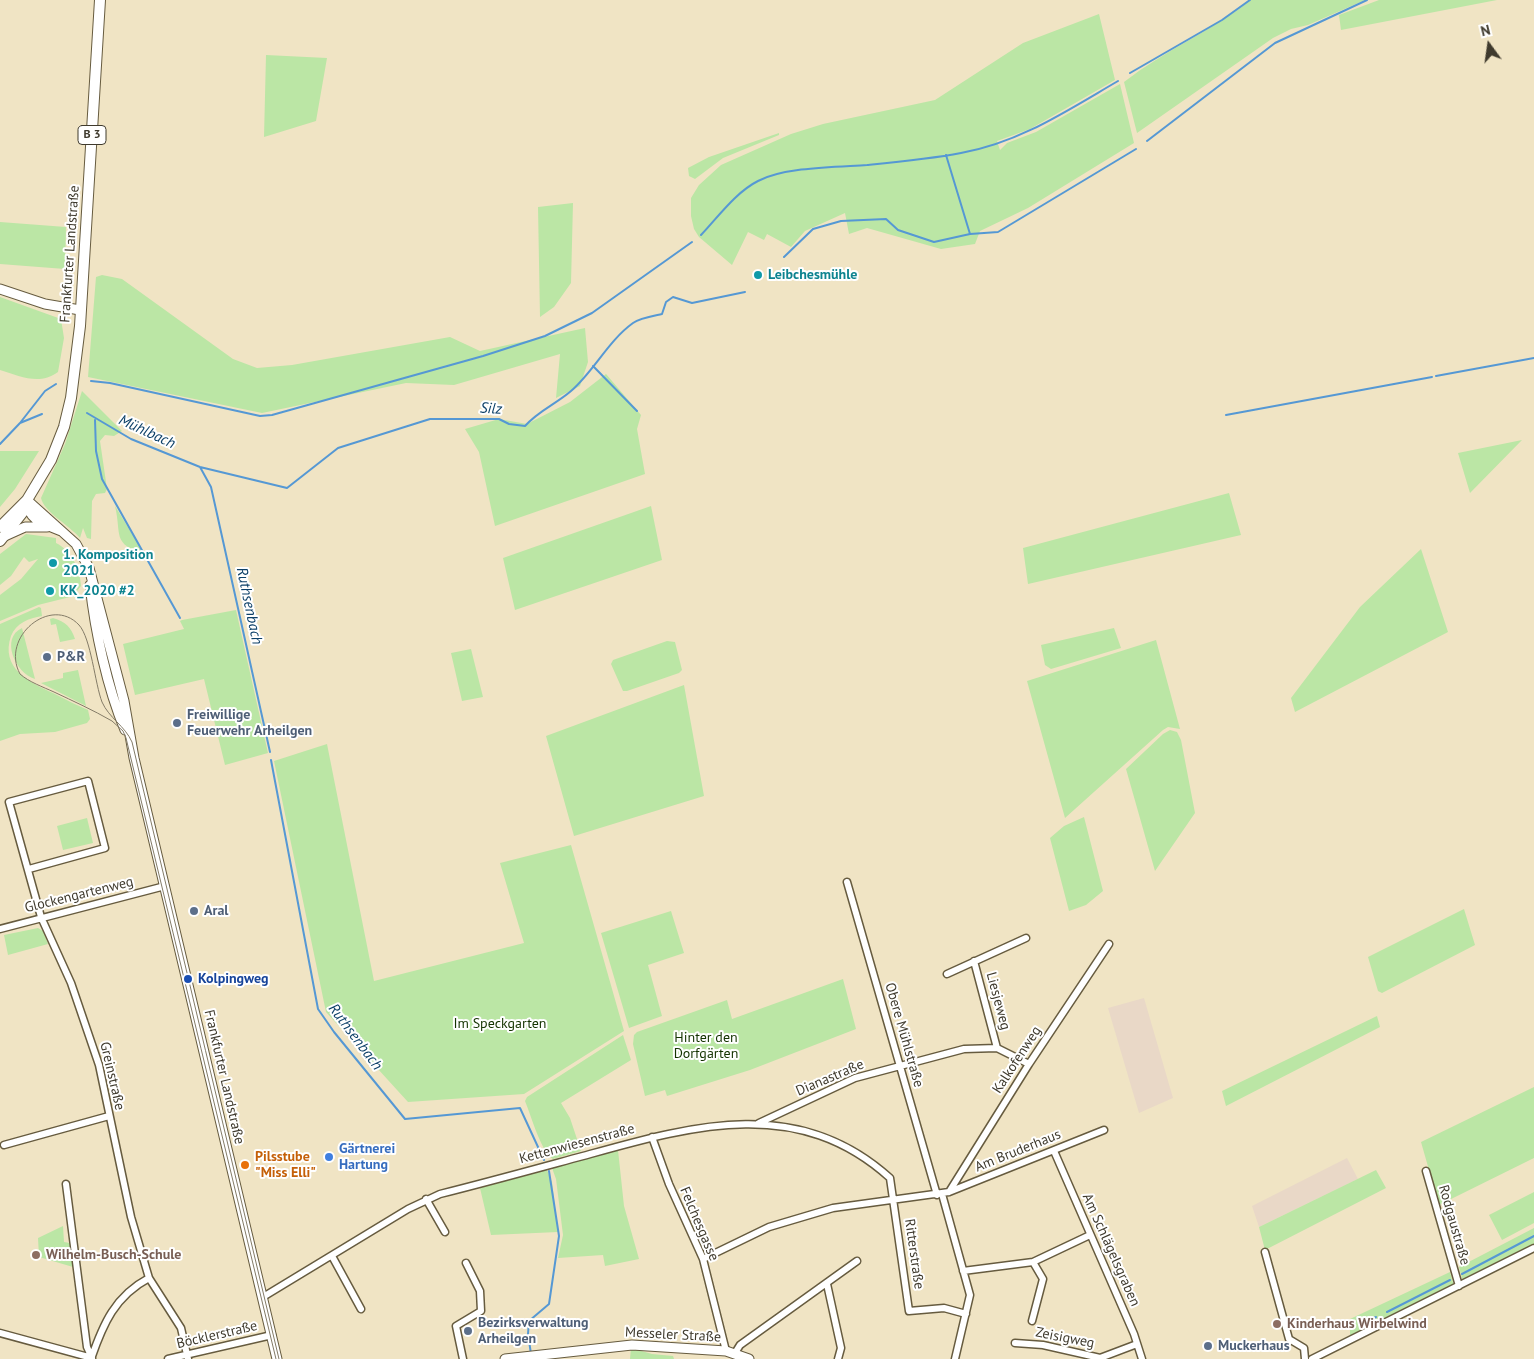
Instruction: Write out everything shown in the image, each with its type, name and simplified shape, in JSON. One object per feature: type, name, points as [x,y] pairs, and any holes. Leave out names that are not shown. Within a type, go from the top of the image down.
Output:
[{"type":"main road","name":"Frankfurter Landstraße","points":[[27,500],[51,460],[64,427],[74,380],[100,0]]},
{"type":"main road","name":"B 3","points":[[2,535],[27,500]]},
{"type":"street","points":[[0,289],[44,304],[80,310]]},
{"type":"street","name":"Frankfurter Landstraße","points":[[27,500],[27,508],[32,517],[64,533]]},
{"type":"street","name":"Frankfurter Landstraße","points":[[27,500],[76,544],[84,558],[89,577],[93,610],[114,703],[130,742],[277,1359]]},
{"type":"street","name":"Frankfurter Landstraße","points":[[2,535],[25,527],[49,527]]},
{"type":"street","name":"Greinstraße","points":[[29,869],[105,848],[88,781],[9,802],[41,917],[86,1022],[99,1066],[131,1217],[149,1278],[181,1328],[187,1357]]},
{"type":"street","name":"Obere Mühlstraße","points":[[847,882],[970,1295],[955,1359]]},
{"type":"street","name":"Glockengartenweg","points":[[0,929],[165,886]]},
{"type":"street","name":"Liesjeweg","points":[[947,974],[1026,938]]},
{"type":"street","name":"Kalkofenweg","points":[[949,1192],[1029,1064],[1109,944]]},
{"type":"street","name":"Liesjeweg","points":[[974,961],[997,1048]]},
{"type":"street","name":"Dianastraße","points":[[758,1124],[855,1078],[964,1049],[997,1048],[1029,1064]]},
{"type":"street","points":[[4,1145],[109,1116]]},
{"type":"street","name":"Kettenwiesenstraße","points":[[263,1297],[426,1199],[686,1129],[758,1124],[807,1131],[839,1142],[868,1159],[890,1178],[893,1200]]},
{"type":"street","name":"Am Bruderhaus","points":[[703,1260],[769,1227],[804,1216],[841,1206],[939,1195],[949,1192],[1104,1130]]},
{"type":"street","name":"Felchesgasse","points":[[652,1137],[669,1184],[703,1260],[726,1351]]},
{"type":"street","name":"Am Schlägelsgraben","points":[[1054,1151],[1142,1359]]},
{"type":"street","name":"Rodgaustraße","points":[[1426,1171],[1459,1286]]},
{"type":"street","points":[[66,1184],[87,1347],[91,1358]]},
{"type":"street","points":[[426,1199],[445,1232]]},
{"type":"street","name":"Ritterstraße","points":[[893,1200],[909,1311],[944,1308],[966,1314]]},
{"type":"street","points":[[963,1271],[1033,1262],[1090,1234]]},
{"type":"street","name":"Rodgaustraße","points":[[1312,1359],[1534,1248]]},
{"type":"street","points":[[1265,1252],[1288,1339],[1304,1348],[1305,1359]]},
{"type":"street","points":[[332,1256],[361,1308]]},
{"type":"street","points":[[736,1354],[740,1345],[857,1261]]},
{"type":"street","points":[[1032,1321],[1043,1279],[1033,1262]]},
{"type":"street","points":[[463,1359],[456,1326],[481,1311],[480,1291],[466,1263]]},
{"type":"street","points":[[91,1358],[114,1307],[124,1294],[149,1278]]},
{"type":"street","points":[[827,1284],[841,1348],[838,1359]]},
{"type":"street","points":[[0,1332],[91,1358]]},
{"type":"street","name":"Böcklerstraße","points":[[168,1359],[187,1357],[272,1335]]},
{"type":"street","name":"Zeisigweg","points":[[1015,1343],[1042,1345],[1100,1358],[1137,1344]]},
{"type":"street","name":"Messeler Straße","points":[[505,1359],[529,1355],[554,1355],[632,1344],[726,1351],[750,1359]]},
{"type":"shaded area","points":[[1144,998],[1173,1098],[1139,1113],[1108,1008]]},
{"type":"shaded area","points":[[1347,1158],[1358,1179],[1259,1227],[1252,1206]]},
{"type":"green space","points":[[1251,0],[1365,0],[1273,38],[1137,133],[1124,82],[1155,60],[1220,22]]},
{"type":"green space","points":[[1379,0],[1497,0],[1341,30],[1339,15]]},
{"type":"green space","points":[[1099,14],[1115,80],[1030,129],[997,141],[1000,150],[1007,143],[1036,132],[1120,84],[1134,143],[1028,208],[980,231],[975,244],[941,249],[867,228],[849,234],[845,213],[805,231],[791,247],[767,234],[764,240],[748,232],[732,265],[699,237],[694,229],[691,216],[691,198],[699,185],[721,165],[791,134],[823,124],[935,100],[1023,43]]},
{"type":"green space","points":[[266,55],[327,58],[316,121],[264,137]]},
{"type":"green space","points":[[779,133],[779,135],[723,158],[695,179],[689,176],[688,168],[709,157]]},
{"type":"green space","points":[[573,203],[571,283],[554,307],[540,317],[538,207]]},
{"type":"green space","points":[[0,222],[66,227],[65,269],[0,264]]},
{"type":"green space","points":[[102,275],[122,279],[233,359],[257,368],[292,365],[450,337],[480,351],[585,328],[588,362],[580,386],[556,398],[560,354],[454,385],[406,383],[262,413],[88,377],[96,277]]},
{"type":"green space","points":[[0,297],[61,319],[64,338],[58,372],[51,376],[37,379],[22,377],[0,370]]},
{"type":"green space","points":[[606,374],[641,415],[637,429],[645,474],[495,526],[479,452],[465,429],[499,419],[527,424],[570,402]]},
{"type":"green space","points":[[82,391],[122,431],[114,436],[105,435],[100,441],[107,489],[105,493],[96,494],[92,501],[91,539],[87,538],[83,528],[80,538],[47,508],[41,498],[65,444]]},
{"type":"green space","points":[[1522,440],[1470,493],[1458,453]]},
{"type":"green space","points":[[0,451],[39,451],[15,489],[0,507]]},
{"type":"green space","points":[[1229,493],[1241,535],[1028,584],[1023,548]]},
{"type":"green space","points":[[115,506],[145,555],[134,551],[122,542]]},
{"type":"green space","points":[[651,506],[662,560],[515,610],[503,558]]},
{"type":"green space","points":[[26,534],[56,538],[56,543],[67,551],[74,561],[79,573],[81,586],[77,591],[78,595],[38,605],[0,621],[0,595],[21,579],[38,559],[29,562],[24,557],[11,576],[0,585],[0,554]]},
{"type":"green space","points":[[1421,549],[1448,632],[1295,712],[1291,698],[1360,607]]},
{"type":"green space","points":[[39,607],[41,608],[42,616],[24,622],[13,631],[9,647],[13,665],[26,679],[88,710],[90,719],[87,723],[55,732],[20,734],[0,741],[0,624]]},
{"type":"green space","points":[[236,610],[268,753],[225,765],[204,679],[135,695],[123,644],[184,629],[180,621],[182,620]]},
{"type":"green space","points":[[53,618],[67,626],[72,631],[75,639],[60,642],[56,624],[51,625],[50,619]]},
{"type":"green space","points":[[22,628],[35,679],[21,670],[13,655],[12,639],[15,633]]},
{"type":"green space","points":[[1114,628],[1121,648],[1051,669],[1045,665],[1041,645]]},
{"type":"green space","points":[[1156,640],[1180,729],[1168,727],[1163,730],[1065,818],[1027,681]]},
{"type":"green space","points":[[667,641],[675,642],[682,670],[679,673],[623,691],[611,664],[613,660]]},
{"type":"green space","points":[[471,649],[483,697],[462,701],[451,653]]},
{"type":"green space","points":[[78,670],[86,706],[41,683],[63,678],[63,673]]},
{"type":"green space","points":[[684,685],[704,796],[574,836],[546,736]]},
{"type":"green space","points":[[1170,730],[1177,732],[1181,740],[1195,813],[1155,871],[1126,769],[1163,734]]},
{"type":"green space","name":"Im Speckgarten","points":[[327,744],[374,981],[524,943],[500,863],[571,845],[624,1031],[524,1094],[408,1102],[326,1012],[274,761]]},
{"type":"green space","points":[[1084,817],[1103,891],[1086,905],[1069,911],[1050,838],[1064,826]]},
{"type":"green space","points":[[87,818],[93,843],[63,850],[57,826]]},
{"type":"green space","points":[[1464,909],[1475,945],[1382,993],[1378,991],[1368,957]]},
{"type":"green space","points":[[671,911],[684,953],[648,965],[662,1016],[629,1028],[601,933]]},
{"type":"green space","points":[[38,928],[43,931],[48,944],[8,955],[4,935]]},
{"type":"green space","name":"Hinter den Dorfgärten","points":[[843,979],[856,1029],[750,1070],[667,1096],[665,1090],[645,1096],[633,1044],[634,1035],[637,1032],[727,1000],[732,1019]]},
{"type":"green space","points":[[1377,1016],[1380,1027],[1226,1106],[1222,1091]]},
{"type":"green space","points":[[623,1035],[631,1060],[561,1103],[570,1118],[581,1151],[553,1159],[544,1149],[537,1133],[525,1101],[527,1097]]},
{"type":"green space","points":[[1534,1087],[1534,1158],[1439,1205],[1421,1142]]},
{"type":"green space","points":[[618,1150],[624,1206],[639,1259],[605,1266],[603,1255],[558,1258],[563,1235],[556,1179],[552,1168]]},
{"type":"green space","points":[[547,1170],[552,1182],[558,1232],[491,1235],[480,1188]]},
{"type":"green space","points":[[1376,1170],[1386,1188],[1265,1250],[1259,1227]]},
{"type":"green space","points":[[1534,1192],[1534,1223],[1502,1240],[1489,1215]]},
{"type":"green space","points":[[63,1226],[64,1242],[70,1243],[73,1267],[39,1257],[38,1238]]},
{"type":"green space","points":[[1534,1228],[1534,1244],[1463,1282],[1459,1267]]},
{"type":"green space","points":[[1450,1272],[1454,1286],[1350,1337],[1350,1319]]},
{"type":"green space","points":[[631,1348],[652,1354],[673,1356],[674,1359],[630,1359]]},
{"type":"waterway","points":[[1130,73],[1222,20],[1250,0]]},
{"type":"waterway","points":[[1147,141],[1275,43],[1367,0]]},
{"type":"waterway","points":[[701,235],[742,192],[769,176],[811,168],[926,159],[982,148],[1003,142],[1042,124],[1118,81]]},
{"type":"waterway","points":[[784,257],[813,229],[841,221],[886,219],[898,230],[934,242],[970,234],[998,232],[1136,149]]},
{"type":"waterway","points":[[946,155],[970,234]]},
{"type":"waterway","points":[[91,381],[110,383],[260,416],[272,415],[483,356],[545,336],[592,313],[692,242]]},
{"type":"waterway","name":"Silz","points":[[87,413],[131,439],[200,467],[287,488],[338,448],[430,419],[499,419],[509,424],[525,426],[571,391],[624,330],[639,320],[662,314],[666,302],[673,297],[692,303],[745,292]]},
{"type":"waterway","points":[[1436,376],[1534,358]]},
{"type":"waterway","points":[[593,366],[637,411]]},
{"type":"waterway","points":[[1226,415],[1432,377]]},
{"type":"waterway","points":[[20,423],[45,391],[56,384]]},
{"type":"waterway","name":"Mühlbach","points":[[0,444],[20,423],[42,414]]},
{"type":"waterway","points":[[95,420],[96,451],[102,479],[180,618]]},
{"type":"waterway","name":"Ruthsenbach","points":[[200,467],[211,487],[270,752]]},
{"type":"waterway","name":"Ruthsenbach","points":[[271,760],[318,1009],[334,1032],[405,1119],[520,1108],[544,1160]]},
{"type":"waterway","name":"Ruthsenbach","points":[[531,1354],[528,1334],[529,1321],[549,1304],[559,1236],[549,1171]]},
{"type":"waterway","points":[[1462,1274],[1534,1236]]},
{"type":"waterway","points":[[1387,1312],[1450,1280]]},
{"type":"waterway","points":[[1361,1324],[1376,1317]]},
{"type":"tram line","points":[[276,1359],[126,738],[123,731],[112,721],[32,682],[20,674],[16,660],[17,647],[22,634],[31,624],[43,618],[55,615],[68,617],[79,625],[90,650],[102,702],[132,742],[279,1359]]},
{"type":"place","name":"Leibchesmühle","points":[[758,275]]},
{"type":"place","name":"1. Komposition 2021","points":[[53,563]]},
{"type":"place","name":"KK_2020 #2","points":[[50,591]]},
{"type":"place","name":"P&R","points":[[47,657]]},
{"type":"place","name":"Freiwillige Feuerwehr Arheilgen","points":[[177,723]]},
{"type":"place","name":"Aral","points":[[194,911]]},
{"type":"place","name":"Kolpingweg","points":[[188,979]]},
{"type":"place","name":"Gärtnerei Hartung","points":[[329,1157]]},
{"type":"place","name":"Pilsstube \"Miss Elli\"","points":[[245,1165]]},
{"type":"place","name":"Wilhelm-Busch-Schule","points":[[36,1255]]},
{"type":"place","name":"Kinderhaus Wirbelwind","points":[[1277,1324]]},
{"type":"place","name":"Bezirksverwaltung Arheilgen","points":[[468,1331]]},
{"type":"place","name":"Muckerhaus","points":[[1208,1346]]}]
